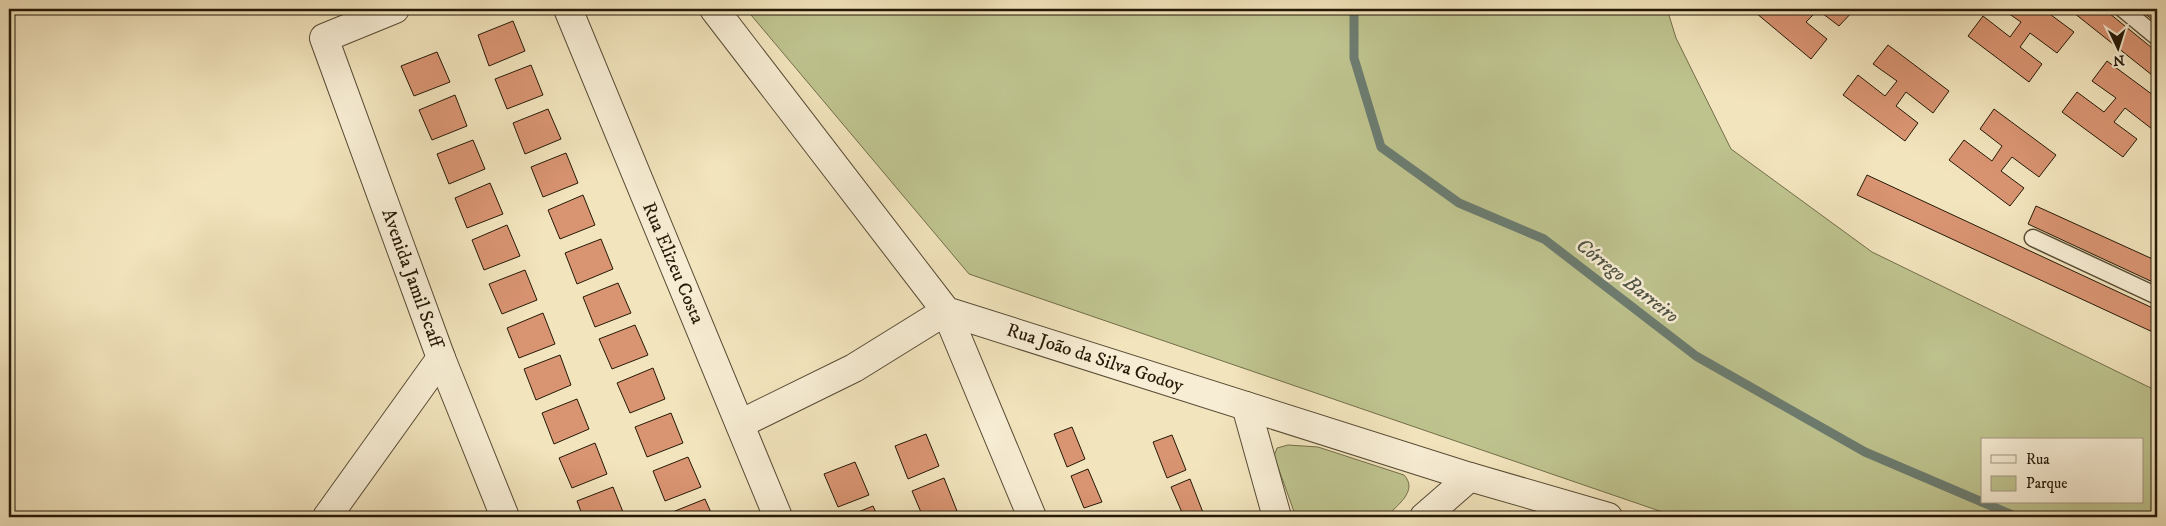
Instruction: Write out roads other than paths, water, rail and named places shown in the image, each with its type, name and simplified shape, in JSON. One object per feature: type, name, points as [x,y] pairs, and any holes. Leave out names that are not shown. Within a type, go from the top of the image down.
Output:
[{"type":"street","name":"Avenida Jamil Scaff","points":[[395,9],[324,38],[441,358],[505,517]]},
{"type":"street","name":"Rua Elizeu Costa","points":[[568,9],[778,517]]},
{"type":"street","points":[[714,9],[946,311],[1032,517]]},
{"type":"street","points":[[740,424],[854,368],[946,311]]},
{"type":"street","name":"Rua João da Silva Godoy","points":[[946,311],[1470,477],[1608,517]]},
{"type":"street","points":[[327,517],[441,358]]},
{"type":"street","points":[[1246,406],[1277,517]]},
{"type":"street","points":[[1424,517],[1470,477]]},
{"type":"lane","points":[[2123,9],[2157,37]]},
{"type":"lane","points":[[2033,238],[2157,296]]},
{"type":"waterway","name":"Córrego Barreiro","points":[[1354,9],[1354,58],[1381,147],[1459,203],[1544,239],[1696,356],[1865,452],[1981,502]]},
{"type":"waterway","name":"Córrego Barreiro","points":[[1987,504],[2017,517]]}]
